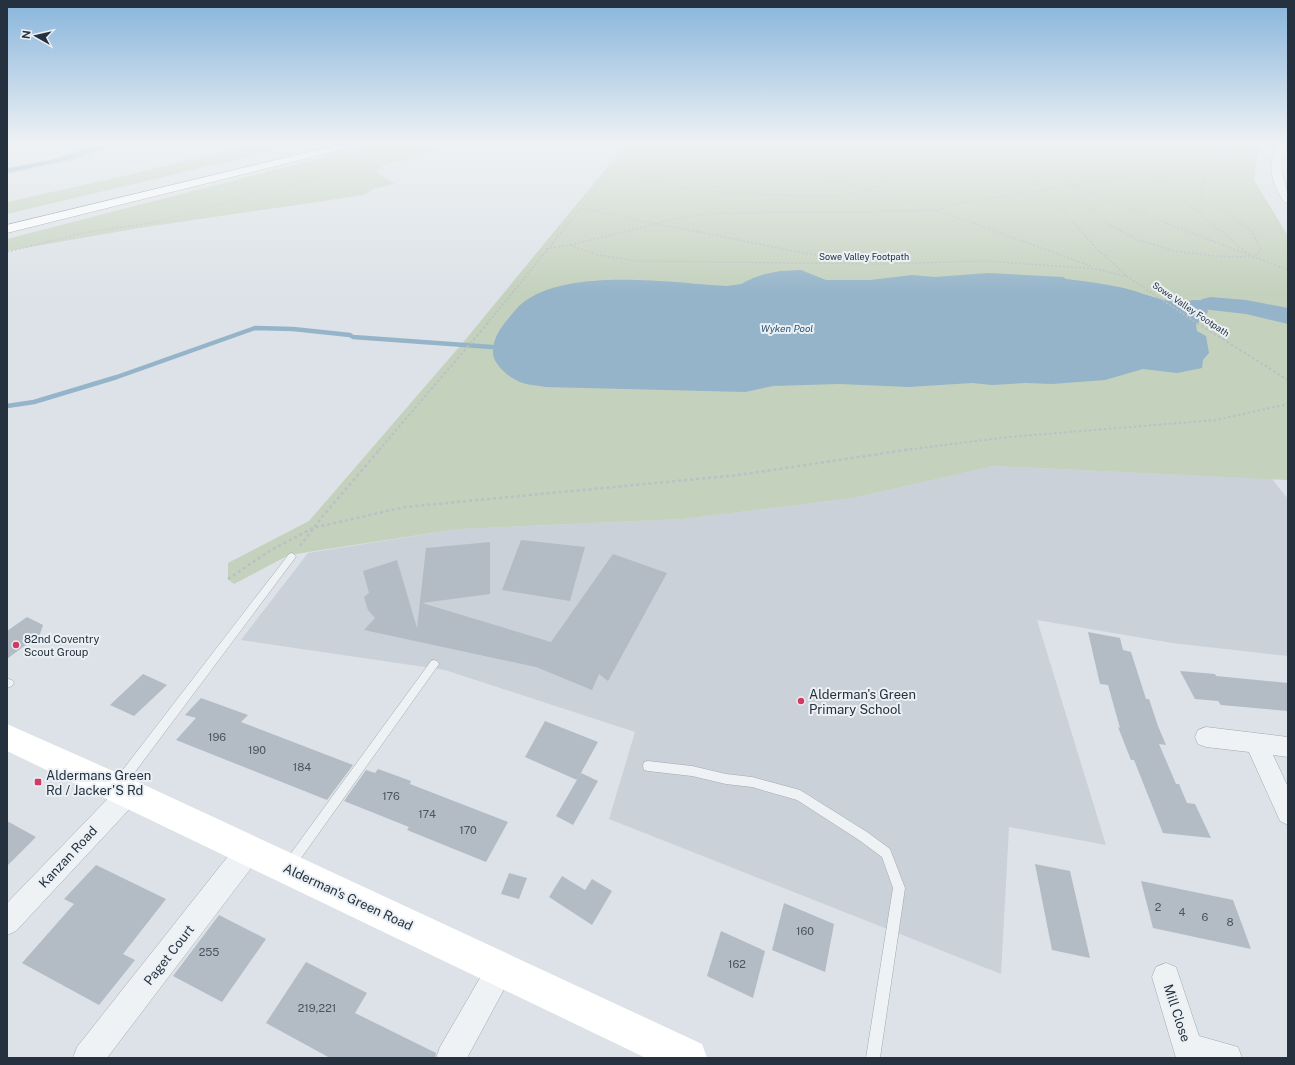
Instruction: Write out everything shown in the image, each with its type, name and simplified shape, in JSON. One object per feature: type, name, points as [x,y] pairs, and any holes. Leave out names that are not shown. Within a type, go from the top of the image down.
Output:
[{"type":"main road","points":[[7,221],[119,194]]},
{"type":"main road","points":[[7,229],[151,194]]},
{"type":"main road","name":"Alderman's Green Road","points":[[7,737],[123,790],[688,1058]]},
{"type":"street","points":[[1206,737],[1288,747]]},
{"type":"street","points":[[1256,743],[1288,813]]},
{"type":"street","name":"Kanzan Road","points":[[7,922],[123,790]]},
{"type":"street","name":"Paget Court","points":[[88,1058],[249,850]]},
{"type":"street","points":[[451,1058],[502,969]]},
{"type":"street","name":"Mill Close","points":[[1166,977],[1190,1053],[1227,1058]]},
{"type":"lane","points":[[123,790],[155,738],[292,556]]},
{"type":"lane","points":[[288,868],[434,664]]},
{"type":"lane","points":[[648,766],[692,771],[726,779],[752,782],[800,795],[852,828],[886,853],[899,888],[873,1058]]},
{"type":"path","points":[[7,252],[83,233],[148,223],[188,214],[253,194]]},
{"type":"path","points":[[292,556],[313,528],[480,333],[592,194]]},
{"type":"path","points":[[766,194],[819,196],[853,194]]},
{"type":"path","points":[[881,194],[981,225],[1097,269]]},
{"type":"path","points":[[570,245],[679,218],[716,213],[935,211],[961,203],[1022,194]]},
{"type":"path","points":[[1049,194],[1107,259],[1128,277]]},
{"type":"path","points":[[1079,194],[1103,220],[1139,241],[1163,249],[1195,255],[1252,257],[1258,254],[1261,249],[1251,231],[1234,217],[1210,204],[1200,196],[1201,194]]},
{"type":"path","points":[[1090,194],[1288,270]]},
{"type":"path","points":[[1176,194],[1252,257]]},
{"type":"path","points":[[580,208],[804,253],[880,264]]},
{"type":"path","name":"Sowe Valley Footpath","points":[[546,249],[570,245],[598,255],[637,261],[880,264],[985,261],[1097,269],[1128,277],[1143,285],[1209,331],[1288,380]]},
{"type":"path","points":[[228,579],[271,550],[313,528],[406,507],[739,475],[1008,438],[1216,420],[1288,404]]},
{"type":"shaded area","name":"Alderman's Green Primary School","points":[[994,466],[1272,479],[1288,499],[1288,656],[1172,643],[1037,620],[1106,845],[1009,827],[1001,974],[609,819],[635,732],[445,670],[241,640],[308,553],[458,529],[683,519],[853,498]]},
{"type":"green space","points":[[45,194],[93,194],[7,214],[7,202]]},
{"type":"green space","points":[[182,194],[366,194],[139,228],[7,251],[7,239]]},
{"type":"green space","points":[[585,194],[1262,194],[1288,236],[1288,480],[994,466],[853,498],[683,519],[458,529],[289,555],[234,584],[228,579],[228,563],[309,521],[466,339]]},
{"type":"water","name":"Wyken Pool","points":[[801,270],[826,280],[870,280],[912,275],[935,277],[988,273],[1063,277],[1066,279],[1124,288],[1174,302],[1197,300],[1207,301],[1211,304],[1206,306],[1208,312],[1196,325],[1197,331],[1206,336],[1209,353],[1203,360],[1202,368],[1177,373],[1143,369],[1105,380],[1052,384],[1026,383],[992,385],[972,383],[909,387],[839,384],[773,386],[745,392],[545,387],[519,382],[501,369],[495,361],[493,348],[497,335],[520,305],[540,293],[564,285],[591,281],[649,280],[727,286],[741,284],[765,274],[780,271]]},
{"type":"building","points":[[521,540],[585,547],[570,601],[502,590]]},
{"type":"building","points":[[490,542],[490,594],[422,603],[551,642],[613,554],[667,573],[608,681],[599,674],[592,690],[536,667],[364,630],[375,618],[368,610],[364,597],[369,593],[363,571],[397,560],[417,628],[426,548]]},
{"type":"building","name":"82nd Coventry Scout Group","points":[[27,617],[43,625],[40,634],[7,659],[7,631]]},
{"type":"building","points":[[1088,632],[1120,638],[1123,650],[1131,652],[1146,699],[1149,699],[1166,745],[1159,744],[1176,784],[1179,784],[1187,803],[1195,804],[1211,838],[1163,833],[1134,760],[1131,760],[1118,727],[1120,728],[1108,685],[1100,684]]},
{"type":"building","points":[[1180,671],[1288,683],[1288,711],[1221,705],[1218,701],[1195,699]]},
{"type":"building","points":[[143,674],[167,685],[134,716],[110,705]]},
{"type":"building","points":[[201,698],[248,715],[241,722],[353,765],[327,800],[176,740],[196,718],[185,715]]},
{"type":"building","points":[[545,721],[598,742],[577,780],[525,757]]},
{"type":"building","points":[[378,769],[411,781],[410,784],[508,822],[486,862],[407,830],[409,827],[344,801],[366,770],[375,773]]},
{"type":"building","points":[[581,773],[598,781],[573,825],[556,816]]},
{"type":"building","points":[[7,821],[36,837],[7,866]]},
{"type":"building","points":[[1035,864],[1070,871],[1090,958],[1052,950]]},
{"type":"building","points":[[96,865],[166,899],[123,954],[135,960],[99,1005],[22,963],[74,904],[64,899]]},
{"type":"building","points":[[509,873],[527,878],[519,899],[501,894]]},
{"type":"building","points":[[562,876],[585,890],[592,879],[612,891],[592,925],[549,897]]},
{"type":"building","points":[[1141,881],[1233,900],[1251,949],[1153,928]]},
{"type":"building","points":[[784,903],[834,924],[825,972],[772,950]]},
{"type":"building","points":[[219,915],[266,939],[222,1002],[173,976]]},
{"type":"building","points":[[721,931],[765,951],[753,998],[707,976]]},
{"type":"building","points":[[306,962],[367,993],[355,1013],[436,1053],[435,1058],[330,1058],[266,1023]]},
{"type":"waterway","points":[[1211,304],[1246,307],[1288,316]]},
{"type":"waterway","points":[[7,406],[34,402],[117,377],[255,328],[293,329],[350,335],[353,337],[492,347]]},
{"type":"place","name":"82nd Coventry Scout Group","points":[[16,645]]},
{"type":"place","name":"Alderman's Green Primary School","points":[[801,701]]},
{"type":"place","name":"Aldermans Green Rd / Jacker'S Rd","points":[[38,782]]}]
